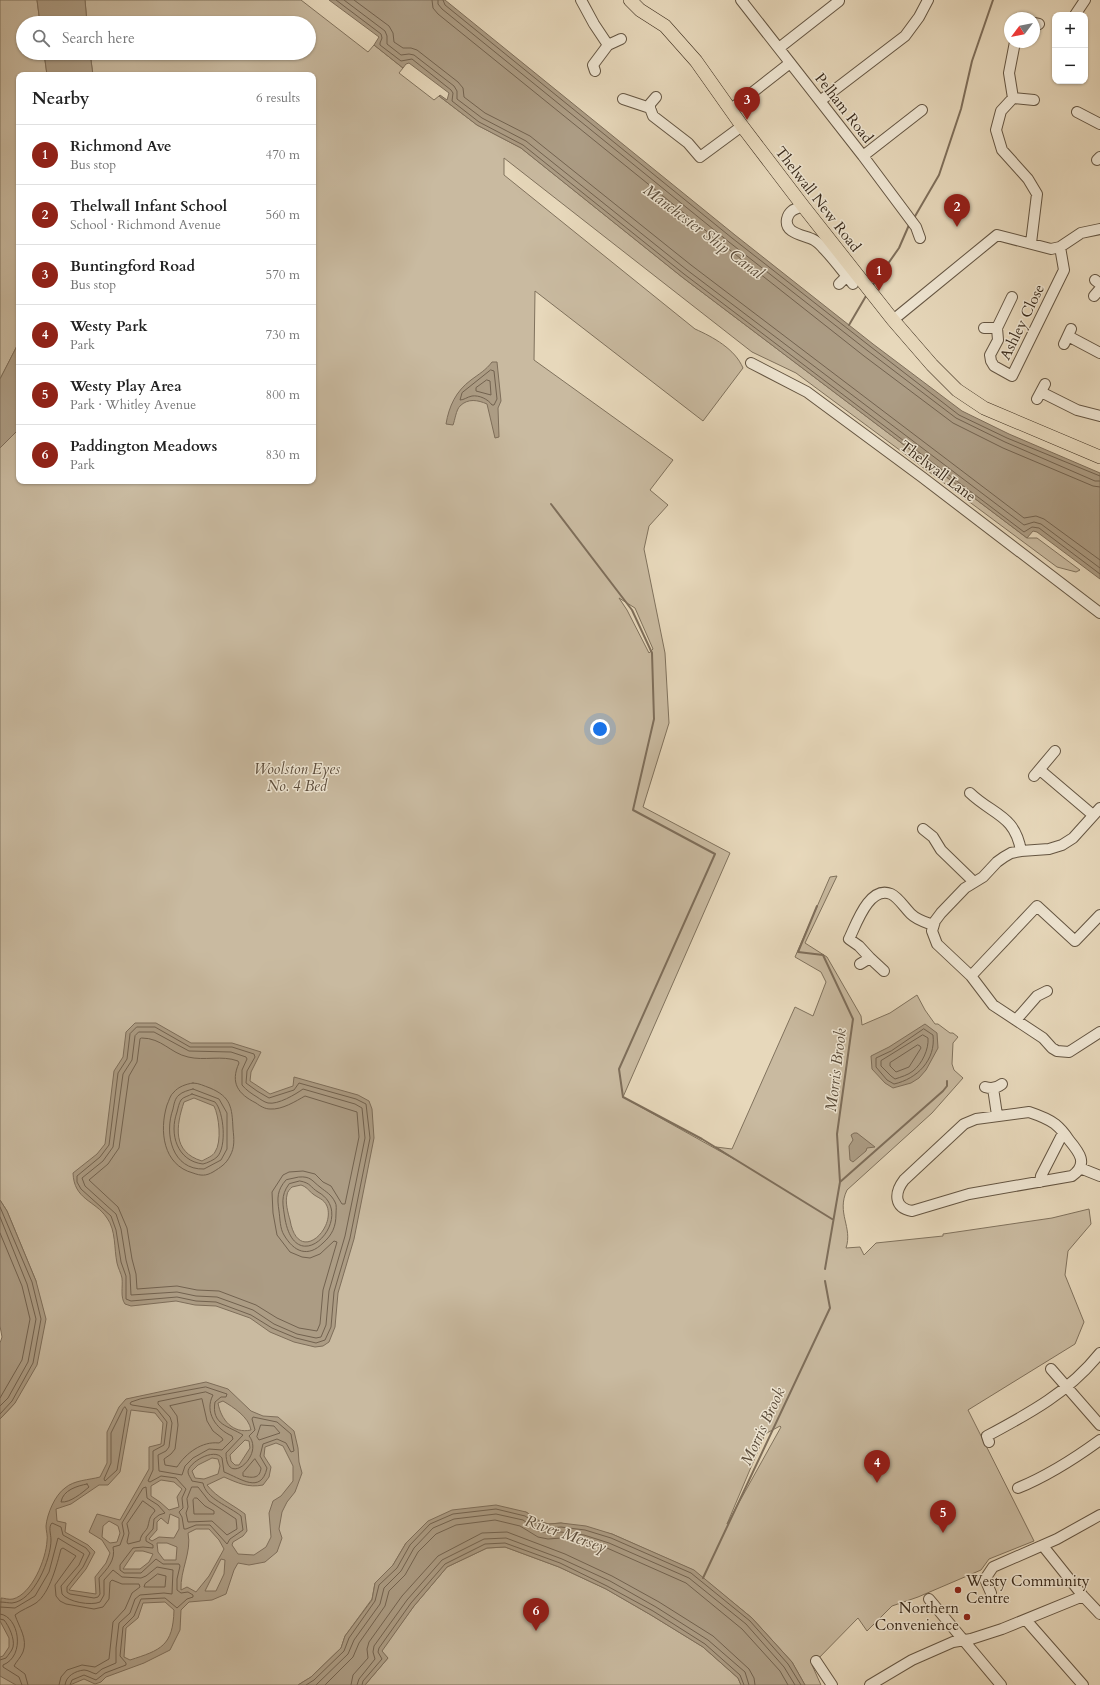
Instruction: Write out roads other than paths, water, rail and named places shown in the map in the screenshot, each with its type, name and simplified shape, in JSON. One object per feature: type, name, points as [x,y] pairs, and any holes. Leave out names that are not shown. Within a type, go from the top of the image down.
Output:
[{"type":"main road","name":"Thelwall New Road","points":[[630,0],[640,10],[664,26],[677,38],[696,61],[730,110],[803,206],[893,320],[932,365],[957,390],[984,408],[1100,457]]},
{"type":"street","points":[[581,0],[594,24],[608,45]]},
{"type":"street","name":"Pelham Road","points":[[741,0],[863,156],[911,221],[920,238]]},
{"type":"street","points":[[820,101],[905,36],[919,17],[928,0]]},
{"type":"street","points":[[1078,12],[1086,0]]},
{"type":"street","points":[[779,48],[839,1]]},
{"type":"street","points":[[591,66],[608,45],[622,39]]},
{"type":"street","points":[[1013,98],[1009,73],[1014,48]]},
{"type":"street","points":[[730,110],[790,63]]},
{"type":"street","points":[[656,97],[650,104],[653,116],[688,143],[696,160],[742,126]]},
{"type":"street","points":[[1013,98],[1034,100]]},
{"type":"street","points":[[1013,98],[1001,111],[996,130],[1002,150],[1028,179],[1037,194],[1031,243]]},
{"type":"street","points":[[623,99],[650,108]]},
{"type":"street","points":[[863,156],[922,110]]},
{"type":"street","points":[[1077,112],[1100,124]]},
{"type":"street","points":[[803,206],[793,209],[788,215],[787,222],[789,229],[798,235],[813,240],[822,247],[850,281],[839,284]]},
{"type":"street","points":[[893,320],[997,236],[1051,249],[1060,247],[1081,233],[1100,229]]},
{"type":"street","name":"Ashley Close","points":[[1012,297],[997,328],[998,340],[990,356],[994,366],[1012,376],[1064,270],[1060,247]]},
{"type":"street","name":"Ashley Close","points":[[984,328],[997,328]]},
{"type":"street","points":[[1068,336],[1100,353]]},
{"type":"street","name":"Thelwall Lane","points":[[751,363],[807,392],[1100,613]]},
{"type":"street","points":[[1041,392],[1077,410],[1100,416]]},
{"type":"street","points":[[1055,752],[1037,773],[1092,815]]},
{"type":"street","points":[[970,793],[977,800],[1006,819],[1015,829],[1021,851]]},
{"type":"street","points":[[1100,808],[1092,815],[1073,838],[1062,845],[1049,849],[1021,851],[1004,856],[983,877],[965,888],[937,917],[933,925],[933,935],[937,944],[971,976],[993,1005],[1043,1038],[1052,1048],[1064,1052],[1074,1050],[1100,1032]]},
{"type":"street","points":[[924,830],[933,837],[941,850],[974,882]]},
{"type":"street","points":[[884,971],[859,946],[849,939],[867,903],[873,896],[882,893],[892,894],[912,915],[933,925]]},
{"type":"street","points":[[971,976],[1037,906],[1075,942],[1100,916]]},
{"type":"street","points":[[860,964],[870,958]]},
{"type":"street","points":[[1016,1020],[1037,996],[1047,991]]},
{"type":"street","points":[[993,1086],[997,1115]]},
{"type":"street","points":[[1029,1112],[1044,1117],[1056,1124],[1063,1133],[1078,1152],[1082,1163],[1080,1168],[1072,1176],[968,1194],[912,1210],[906,1210],[897,1198],[897,1191],[904,1180],[964,1124],[976,1119],[997,1115],[1029,1112]]},
{"type":"street","points":[[1040,1182],[1041,1176],[1063,1133]]},
{"type":"street","points":[[1080,1168],[1100,1176]]},
{"type":"street","points":[[989,1442],[987,1436],[1049,1401],[1067,1387],[1100,1353]]},
{"type":"street","points":[[1051,1369],[1100,1425]]},
{"type":"street","points":[[1018,1488],[1065,1464],[1100,1440]]},
{"type":"street","points":[[991,1593],[985,1579],[993,1567],[1043,1546],[1099,1518]]},
{"type":"street","points":[[1043,1546],[1083,1596],[1100,1614]]},
{"type":"street","points":[[870,1685],[912,1660],[953,1642],[977,1637],[1026,1620],[1083,1596]]},
{"type":"street","points":[[928,1599],[1000,1685]]},
{"type":"street","points":[[1026,1620],[1083,1685]]},
{"type":"street","points":[[816,1661],[832,1685]]},
{"type":"water","points":[[37,0],[85,0],[86,16],[39,16]]},
{"type":"water","name":"Manchester Ship Canal","points":[[329,0],[445,0],[735,235],[873,344],[962,411],[1009,434],[1100,473],[1100,579],[1037,532],[1033,531],[1027,538],[682,277],[521,148],[477,125],[439,96],[440,95],[447,100],[449,93],[409,63],[403,68],[374,45],[379,37]]},
{"type":"water","points":[[45,60],[91,60],[93,72],[47,72]]},
{"type":"water","points":[[16,348],[16,432],[0,448],[0,379]]},
{"type":"water","points":[[492,362],[497,362],[501,401],[498,408],[499,437],[495,438],[487,404],[473,400],[463,403],[460,406],[453,425],[446,424],[451,405],[457,394],[466,384],[485,370]]},
{"type":"water","points":[[135,1023],[156,1023],[191,1043],[232,1043],[261,1052],[251,1072],[250,1081],[270,1094],[293,1086],[294,1077],[358,1095],[369,1101],[372,1109],[374,1138],[354,1239],[338,1293],[335,1327],[329,1342],[323,1346],[315,1347],[294,1342],[270,1332],[250,1318],[216,1306],[195,1305],[176,1301],[131,1306],[125,1304],[123,1301],[122,1278],[117,1263],[112,1228],[102,1212],[86,1199],[77,1189],[74,1182],[73,1173],[97,1154],[105,1144],[114,1071],[123,1057],[126,1032]],"holes":[[[194,1098],[214,1106],[218,1122],[219,1136],[217,1148],[213,1155],[202,1161],[192,1157],[185,1151],[181,1145],[179,1137],[179,1120],[184,1102]],[[301,1185],[321,1199],[327,1206],[328,1215],[326,1224],[321,1233],[315,1239],[308,1242],[300,1240],[294,1234],[288,1214],[286,1198],[292,1187]]]},
{"type":"water","points":[[925,1024],[937,1033],[938,1048],[926,1070],[919,1078],[911,1083],[893,1088],[885,1083],[872,1069],[871,1056],[889,1047]]},
{"type":"water","points":[[857,1133],[875,1147],[867,1148],[866,1151],[853,1162],[850,1160],[849,1146],[853,1140],[851,1135]]},
{"type":"water","points":[[0,1200],[7,1211],[36,1281],[46,1319],[37,1365],[15,1403],[0,1419],[0,1343],[2,1337],[0,1326]]},
{"type":"water","points":[[206,1382],[228,1389],[251,1411],[263,1416],[278,1417],[294,1431],[302,1473],[295,1492],[287,1502],[282,1512],[279,1529],[282,1538],[277,1552],[265,1562],[249,1565],[238,1563],[234,1570],[226,1594],[212,1600],[189,1602],[181,1610],[180,1630],[170,1650],[144,1663],[106,1677],[101,1682],[95,1684],[84,1679],[70,1685],[16,1685],[0,1676],[0,1657],[3,1656],[9,1647],[9,1638],[0,1621],[1,1598],[13,1599],[20,1596],[37,1575],[46,1548],[46,1526],[48,1516],[52,1505],[61,1491],[73,1483],[100,1477],[107,1463],[107,1432],[119,1407],[126,1399]],"holes":[[[223,1401],[236,1409],[244,1417],[250,1425],[251,1430],[245,1431],[233,1428],[222,1415],[218,1403]],[[131,1410],[155,1413],[163,1423],[161,1444],[149,1447],[149,1469],[120,1520],[97,1514],[89,1532],[102,1540],[110,1553],[106,1563],[95,1577],[96,1594],[69,1590],[86,1569],[95,1552],[88,1545],[65,1532],[66,1523],[57,1521],[56,1509],[71,1504],[99,1485],[108,1485],[120,1472]],[[245,1440],[249,1441],[250,1448],[239,1465],[235,1465],[231,1461],[230,1455]],[[276,1443],[283,1446],[293,1466],[293,1481],[281,1496],[273,1501],[269,1513],[271,1537],[266,1547],[254,1555],[238,1554],[232,1545],[233,1542],[243,1536],[247,1531],[245,1514],[220,1497],[207,1485],[224,1477],[248,1485],[263,1485],[269,1477],[271,1467],[264,1456],[265,1447]],[[212,1458],[218,1459],[220,1466],[218,1474],[204,1479],[195,1478],[192,1471],[198,1465]],[[161,1480],[174,1482],[182,1489],[177,1497],[179,1507],[169,1510],[151,1496],[151,1486]],[[170,1514],[179,1518],[179,1529],[174,1538],[159,1537],[152,1541],[149,1539],[157,1530],[157,1522],[161,1518],[168,1524]],[[109,1521],[118,1526],[120,1533],[117,1542],[110,1543],[102,1537],[103,1526]],[[196,1529],[209,1529],[219,1540],[224,1549],[209,1576],[196,1592],[187,1587],[181,1590],[182,1575],[188,1547],[188,1533]],[[157,1543],[167,1543],[177,1547],[176,1560],[164,1560],[158,1552]],[[135,1551],[143,1551],[153,1554],[149,1562],[140,1569],[123,1569]],[[221,1559],[225,1560],[224,1574],[216,1591],[205,1591]],[[165,1602],[174,1610],[171,1632],[163,1645],[150,1653],[130,1660],[124,1657],[126,1628],[138,1618],[143,1603]]]},
{"type":"water","name":"River Mersey","points":[[496,1505],[526,1512],[541,1522],[549,1524],[561,1523],[586,1526],[612,1534],[694,1570],[752,1618],[792,1662],[805,1685],[741,1685],[738,1678],[703,1647],[651,1615],[606,1589],[559,1567],[505,1547],[487,1548],[447,1567],[414,1606],[382,1651],[388,1658],[365,1685],[298,1685],[311,1677],[341,1648],[345,1636],[372,1600],[375,1583],[393,1565],[406,1543],[428,1521],[452,1510]]},
{"type":"waterway","points":[[914,218],[939,175],[961,109],[972,61],[993,0]]},
{"type":"waterway","points":[[873,285],[899,248],[909,225]]},
{"type":"waterway","points":[[849,325],[866,296]]},
{"type":"waterway","points":[[551,504],[632,610],[652,653],[654,719],[633,810],[715,854],[619,1069],[623,1097],[702,1139],[832,1219]]},
{"type":"waterway","name":"Morris Brook","points":[[817,906],[798,952],[823,955],[853,1019],[837,1134],[840,1182],[825,1269]]},
{"type":"waterway","points":[[840,1182],[943,1091],[947,1086],[947,1081]]},
{"type":"waterway","name":"Morris Brook","points":[[703,1578],[830,1308],[825,1281]]},
{"type":"place","name":"Buntingford Road","points":[[747,120]]},
{"type":"place","name":"Thelwall Infant School","points":[[957,227]]},
{"type":"place","name":"Richmond Ave","points":[[879,291]]},
{"type":"place","name":"Westy Park","points":[[877,1483]]},
{"type":"place","name":"Westy Play Area","points":[[943,1533]]},
{"type":"place","name":"Westy Community Centre","points":[[958,1590]]},
{"type":"place","name":"Northern Convenience","points":[[967,1617]]},
{"type":"place","name":"Paddington Meadows","points":[[536,1631]]},
{"type":"park label","name":"Woolston Eyes No. 4 Bed","points":[[297,778]]}]
